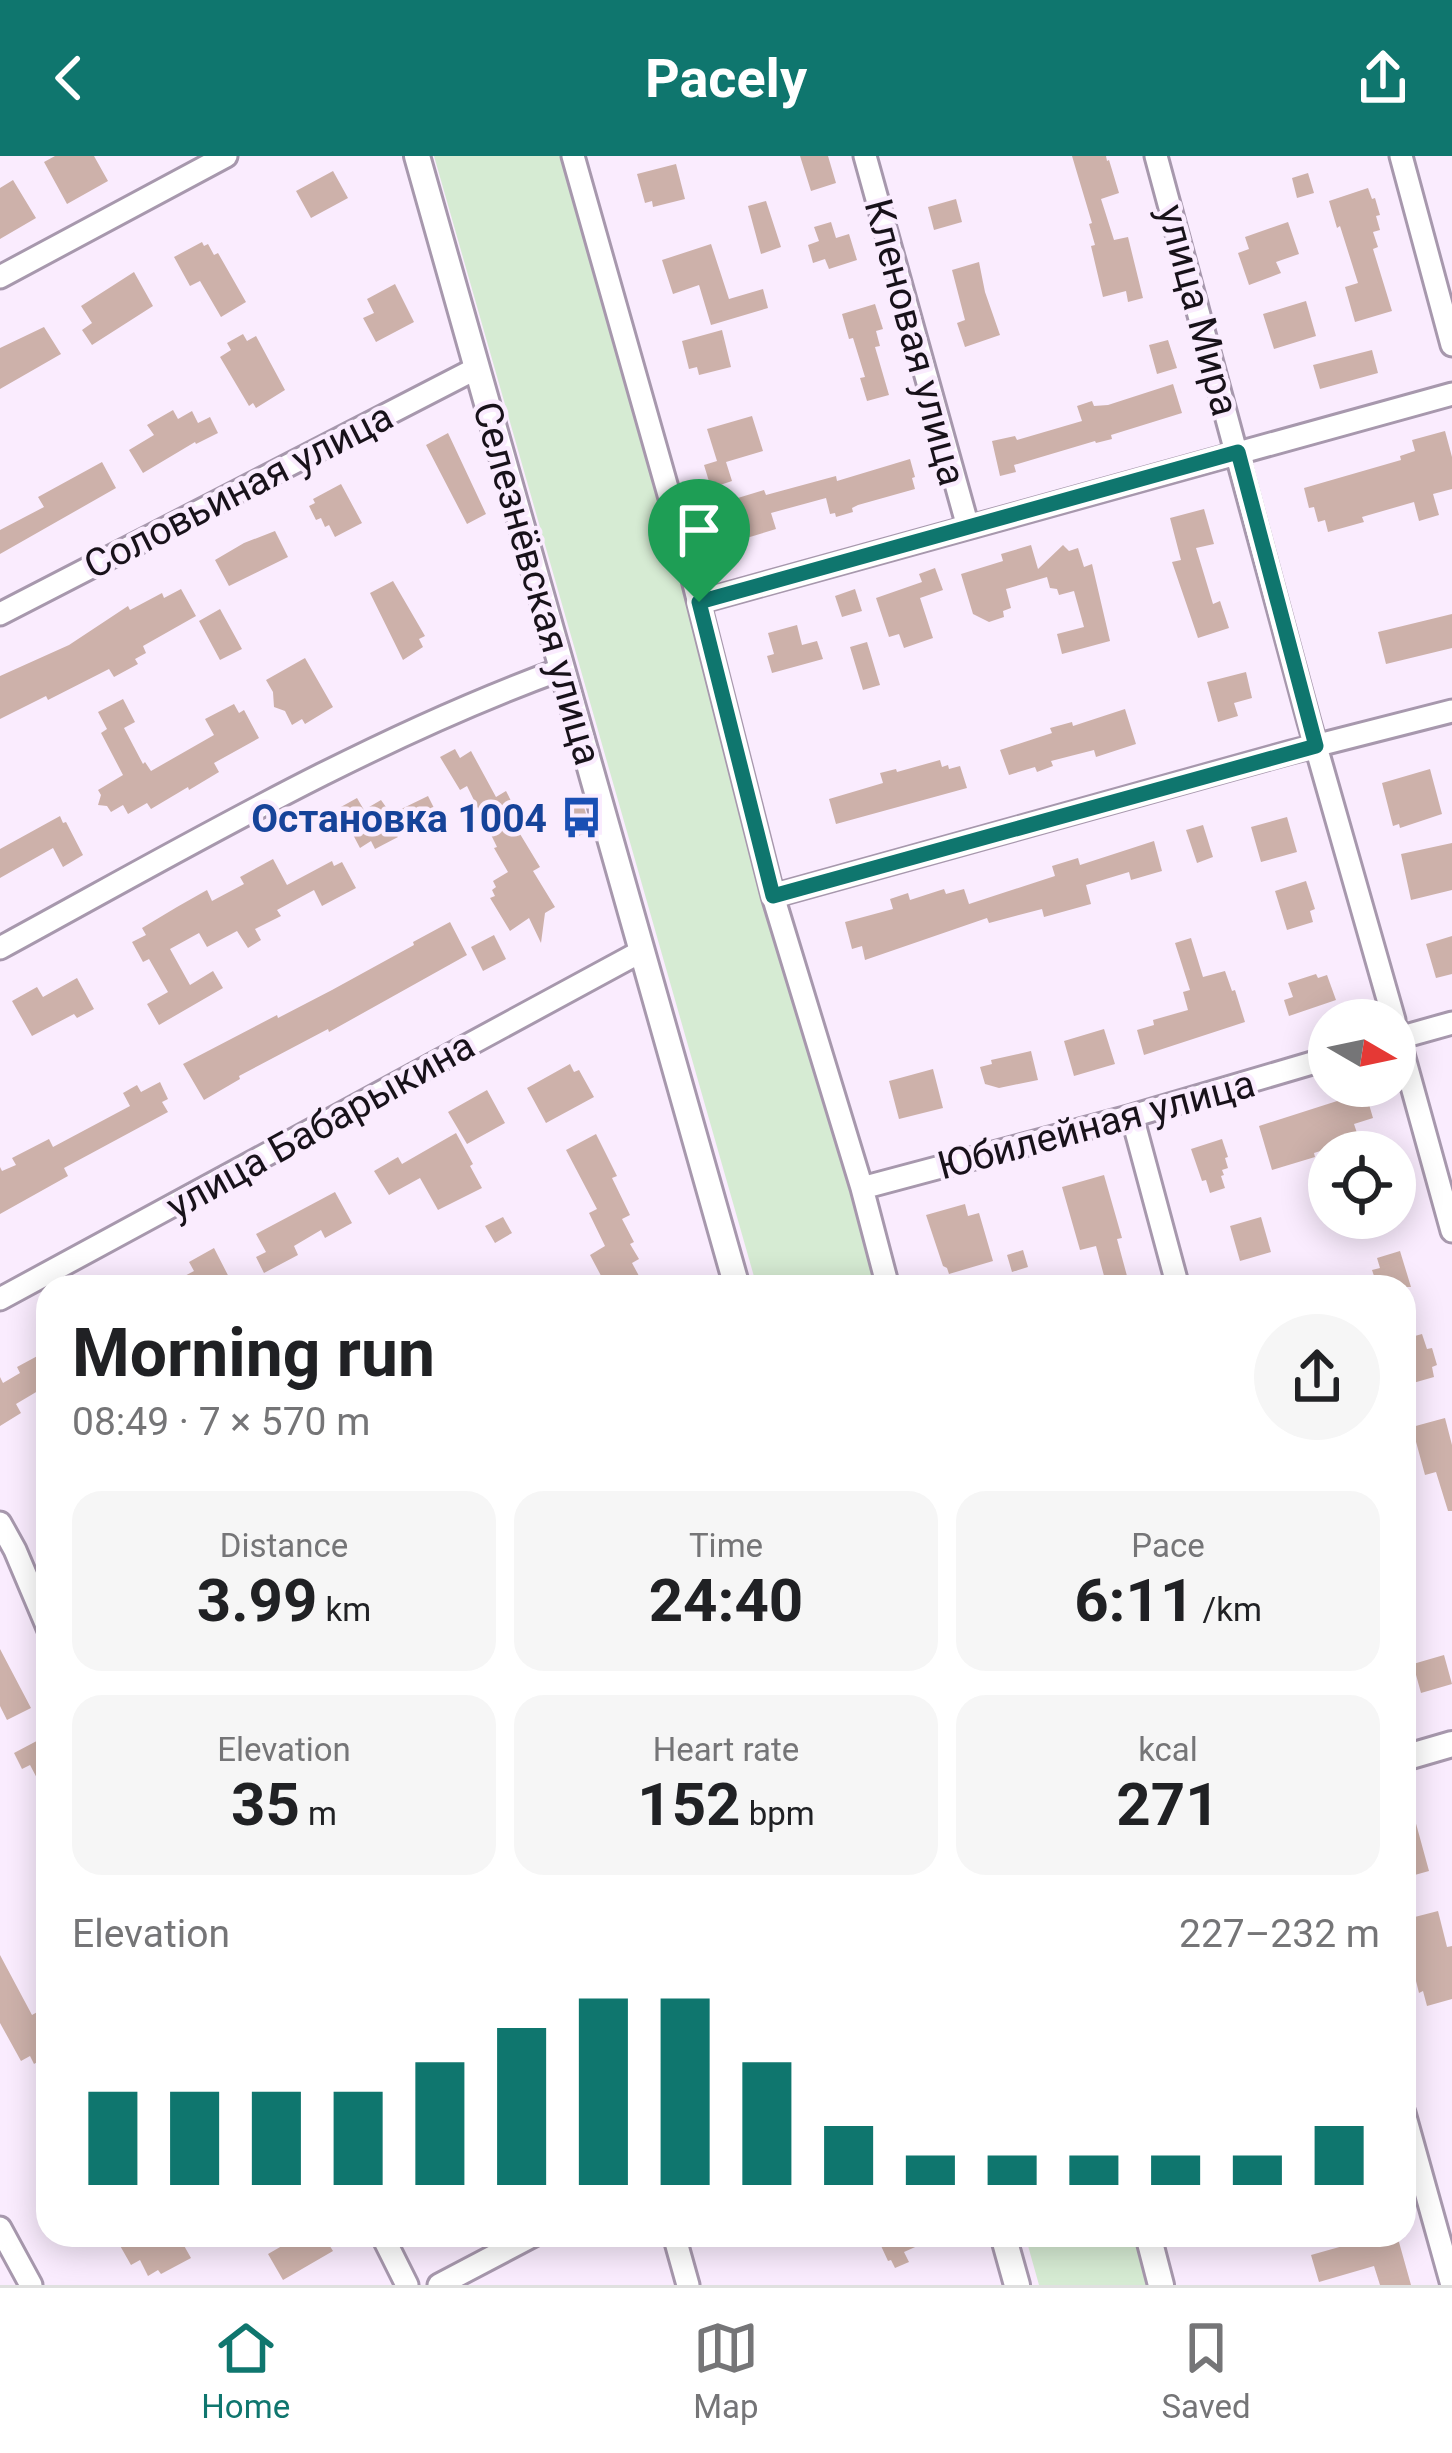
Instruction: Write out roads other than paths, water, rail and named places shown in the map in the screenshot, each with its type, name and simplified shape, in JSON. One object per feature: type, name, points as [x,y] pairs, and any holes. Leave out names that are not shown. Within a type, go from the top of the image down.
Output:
[{"type":"street","points":[[0,278],[226,156]]},
{"type":"street","name":"Селезнёвская улица","points":[[416,156],[734,1275]]},
{"type":"street","points":[[573,156],[699,602],[773,896],[885,1275]]},
{"type":"street","name":"Кленовая улица","points":[[865,156],[968,527]]},
{"type":"street","name":"улица Мира","points":[[1156,156],[1387,999]]},
{"type":"street","points":[[1401,156],[1452,345]]},
{"type":"street","name":"Соловьиная улица","points":[[0,614],[477,368]]},
{"type":"street","points":[[699,602],[1452,394]]},
{"type":"street","points":[[0,948],[328,769],[562,669]]},
{"type":"street","points":[[773,896],[1452,711]]},
{"type":"street","name":"улица Бабарыкина","points":[[44,1275],[640,952]]},
{"type":"street","points":[[1416,1028],[1452,1023]]},
{"type":"street","name":"Юбилейная улица","points":[[862,1188],[1308,1064]]},
{"type":"street","name":"улица Мира","points":[[1416,1102],[1452,1231]]},
{"type":"street","points":[[1132,1116],[1175,1275]]},
{"type":"street","name":"улица Бабарыкина","points":[[0,1299],[36,1279]]},
{"type":"street","points":[[0,1523],[36,1600]]},
{"type":"street","points":[[1416,1754],[1452,1744]]},
{"type":"street","points":[[1416,2156],[1452,2285]]},
{"type":"street","points":[[0,2228],[31,2285]]},
{"type":"street","points":[[388,2247],[407,2285]]},
{"type":"street","points":[[439,2285],[511,2247]]},
{"type":"street","points":[[677,2247],[688,2285]]},
{"type":"street","points":[[1006,2247],[1017,2285]]},
{"type":"street","points":[[1151,2247],[1161,2285]]},
{"type":"place","name":"Остановка 1004","points":[[581,818]]}]
